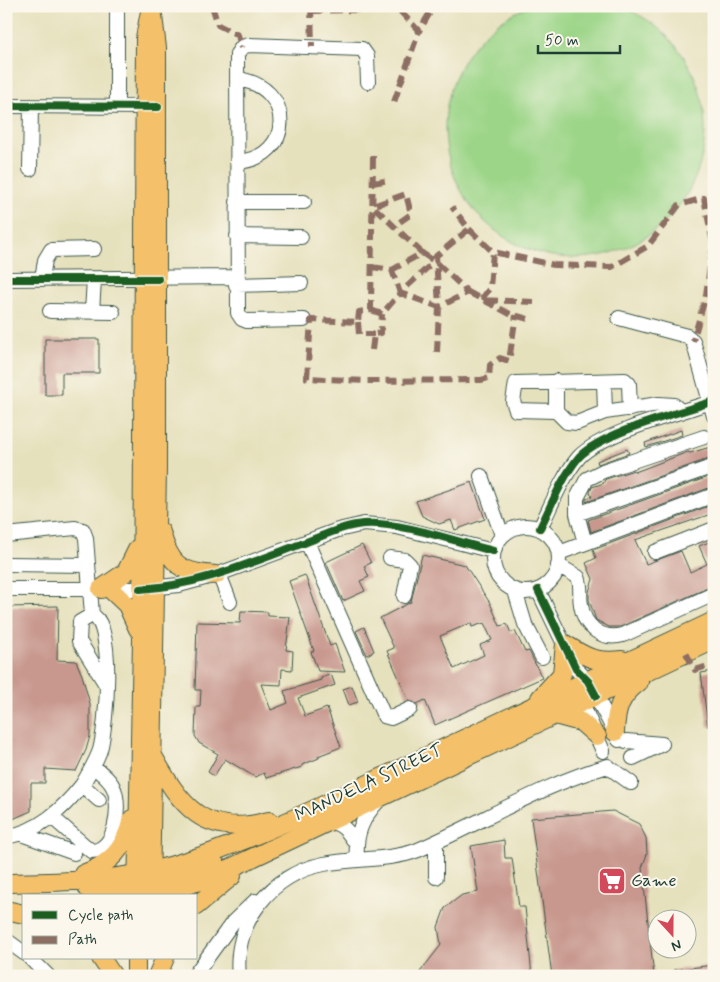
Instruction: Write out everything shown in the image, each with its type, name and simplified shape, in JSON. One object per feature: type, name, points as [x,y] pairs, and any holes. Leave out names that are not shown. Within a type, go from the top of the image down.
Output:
[{"type":"main road","points":[[144,886],[138,794],[142,639],[156,515],[151,279],[151,107],[145,38],[151,7]]},
{"type":"main road","points":[[144,886],[152,753],[148,589],[141,541],[151,279]]},
{"type":"main road","points":[[156,515],[164,544],[174,562],[190,572],[218,575]]},
{"type":"main road","points":[[141,541],[126,572],[100,589],[128,605],[142,639]]},
{"type":"main road","name":"MANDELA STREET","points":[[144,886],[210,853],[385,794],[555,715],[583,687],[635,658],[714,621]]},
{"type":"main road","name":"MANDELA STREET","points":[[163,894],[201,882],[267,851],[321,815],[533,706],[583,687],[657,668],[714,640]]},
{"type":"main road","points":[[533,706],[562,674],[565,644],[585,657],[598,661],[635,658]]},
{"type":"main road","points":[[620,738],[615,716],[622,698],[657,668]]},
{"type":"main road","points":[[555,715],[581,722],[604,755]]},
{"type":"main road","points":[[152,753],[174,794],[189,810],[203,819],[223,825],[246,826],[321,815]]},
{"type":"main road","points":[[6,883],[56,882],[94,870],[115,856],[127,837],[138,794]]},
{"type":"main road","points":[[56,882],[70,888],[144,886],[267,851]]},
{"type":"main road","points":[[198,904],[213,890],[267,851]]},
{"type":"main road","points":[[6,909],[22,907]]},
{"type":"main road","points":[[6,909],[22,913]]},
{"type":"main road","points":[[102,960],[113,976]]},
{"type":"main road","points":[[136,960],[136,976]]},
{"type":"main road","points":[[150,960],[150,976]]},
{"type":"main road","points":[[157,976],[163,960]]},
{"type":"street","points":[[117,6],[117,106]]},
{"type":"street","points":[[304,320],[242,320],[238,313],[236,281],[238,52],[242,47],[249,45],[362,49],[367,56],[368,82]]},
{"type":"street","points":[[237,79],[252,82],[270,95],[281,111],[281,125],[276,139],[266,151],[251,160],[237,162]]},
{"type":"street","points":[[6,106],[151,107]]},
{"type":"street","points":[[30,169],[31,106]]},
{"type":"street","points":[[237,202],[304,202]]},
{"type":"street","points":[[237,236],[301,237]]},
{"type":"street","points":[[42,279],[45,260],[51,250],[94,249]]},
{"type":"street","points":[[6,279],[151,279],[301,283]]},
{"type":"street","points":[[92,312],[94,279]]},
{"type":"street","points":[[50,311],[113,312]]},
{"type":"street","points":[[540,528],[570,469],[589,448],[606,438],[681,412],[712,406],[693,342],[687,336],[619,318]]},
{"type":"street","points":[[604,380],[605,412]]},
{"type":"street","points":[[556,411],[517,411],[514,408],[513,401],[514,387],[517,382],[604,380],[628,382],[630,409]]},
{"type":"street","points":[[556,381],[556,411],[563,420],[573,423],[605,412],[668,404],[676,406],[681,412]]},
{"type":"street","points":[[585,543],[577,514],[577,498],[587,479],[603,470],[704,437]]},
{"type":"street","points":[[577,514],[714,466]]},
{"type":"street","points":[[481,476],[502,535]]},
{"type":"street","points":[[714,495],[585,543],[559,559],[553,578],[538,590],[515,591],[506,586],[496,575],[492,561],[493,551],[502,535],[517,526],[529,525],[540,528],[553,539],[559,559],[578,577],[581,604],[587,621],[592,629],[606,636],[623,635],[714,594]]},
{"type":"street","points":[[6,589],[148,589],[218,575],[353,525],[376,524],[397,527],[493,551]]},
{"type":"street","points":[[6,535],[79,528],[85,532],[88,565],[100,589],[92,615]]},
{"type":"street","points":[[655,552],[714,528]]},
{"type":"street","points":[[306,542],[384,716],[391,718],[410,709]]},
{"type":"street","points":[[390,558],[405,560],[410,565],[404,596]]},
{"type":"street","points":[[6,564],[88,565]]},
{"type":"street","points":[[218,575],[230,602]]},
{"type":"street","points":[[538,590],[565,644],[583,687],[604,755],[631,783],[632,761],[662,744],[620,738],[583,687]]},
{"type":"street","points":[[515,591],[525,624],[542,657]]},
{"type":"street","points":[[6,837],[21,834],[52,816],[82,784],[93,766],[102,738],[106,686],[106,645],[100,622],[92,615]]},
{"type":"street","points":[[92,615],[82,619],[78,627],[79,641],[106,686]]},
{"type":"street","points":[[88,655],[99,651],[106,645]]},
{"type":"street","points":[[194,976],[241,913],[288,878],[323,864],[413,852],[566,780],[604,755]]},
{"type":"street","points":[[52,816],[91,851],[99,849],[112,836],[117,822],[115,790],[93,766]]},
{"type":"street","points":[[82,784],[99,800]]},
{"type":"street","points":[[357,860],[356,844],[365,817],[385,794]]},
{"type":"street","points":[[321,815],[344,827],[356,844]]},
{"type":"street","points":[[21,834],[74,854]]},
{"type":"street","points":[[436,842],[436,877]]},
{"type":"street","points":[[6,876],[27,882]]},
{"type":"street","points":[[240,976],[238,952],[241,938],[251,916],[272,890]]},
{"type":"street","points":[[6,940],[22,952]]},
{"type":"street","points":[[32,960],[48,976]]},
{"type":"green space","points":[[562,-1],[588,-1],[625,8],[647,20],[667,36],[683,56],[695,78],[704,115],[704,141],[695,178],[683,200],[667,220],[647,236],[625,248],[600,255],[575,258],[550,255],[525,248],[503,236],[483,220],[467,200],[455,178],[448,153],[445,128],[448,103],[455,78],[467,56],[483,36],[503,20],[525,8]]},
{"type":"building","points":[[45,339],[99,339],[99,373],[62,373],[62,395],[45,395]]},
{"type":"building","points":[[681,430],[682,435],[646,447],[645,443]]},
{"type":"building","points":[[714,446],[714,457],[586,502],[586,499],[592,497],[590,492],[592,487],[604,483],[606,479],[634,470],[635,472],[688,452]]},
{"type":"building","points":[[627,449],[629,453],[598,464],[597,461]]},
{"type":"building","points":[[714,475],[714,486],[591,532],[588,520]]},
{"type":"building","points":[[472,482],[485,519],[455,530],[451,520],[439,524],[422,516],[416,501]]},
{"type":"building","points":[[714,504],[714,513],[635,540],[646,564],[681,551],[690,572],[707,564],[699,546],[714,540],[714,585],[620,627],[609,627],[596,620],[589,600],[593,579],[586,563],[596,558],[593,550]]},
{"type":"building","points":[[362,545],[371,563],[364,566],[369,577],[360,581],[365,591],[343,601],[326,562]]},
{"type":"building","points":[[422,555],[465,565],[490,603],[500,626],[507,624],[511,633],[515,631],[525,652],[529,651],[542,678],[435,725],[425,700],[417,704],[409,701],[387,651],[394,648],[380,618],[411,602]],"holes":[[[471,623],[472,627],[484,623],[492,640],[480,645],[484,655],[454,669],[440,636]]]},
{"type":"building","points":[[305,575],[330,646],[335,644],[345,672],[318,671],[311,652],[314,651],[289,581]]},
{"type":"building","points":[[58,606],[57,660],[76,661],[90,704],[90,736],[76,771],[45,769],[45,783],[31,783],[31,811],[6,822],[6,607]]},
{"type":"building","points":[[241,611],[268,612],[268,616],[290,617],[286,650],[293,651],[292,670],[282,669],[281,685],[261,684],[271,710],[288,703],[284,691],[321,680],[321,678],[331,674],[335,685],[298,698],[305,716],[327,708],[341,747],[318,756],[319,758],[302,765],[302,767],[266,778],[264,773],[255,777],[225,759],[214,776],[208,772],[218,754],[199,743],[195,736],[196,707],[200,707],[201,690],[195,690],[197,622],[240,623]]},
{"type":"building","points":[[364,627],[374,651],[367,655],[356,631]]},
{"type":"building","points":[[714,671],[714,726],[708,727],[701,673]]},
{"type":"building","points":[[352,686],[358,702],[349,705],[343,689]]},
{"type":"building","points":[[613,811],[639,824],[646,838],[647,854],[642,868],[648,922],[648,960],[652,960],[654,976],[552,976],[531,818]]},
{"type":"building","points":[[504,840],[505,858],[512,858],[519,907],[525,907],[532,976],[417,976],[441,945],[438,927],[445,908],[462,895],[478,892],[471,846]]},
{"type":"building","points":[[714,965],[714,976],[674,976],[673,970]]},
{"type":"marked path","points":[[212,6],[218,25],[238,35],[241,48]]},
{"type":"marked path","points":[[311,6],[312,47]]},
{"type":"marked path","points":[[311,11],[398,9],[419,31],[434,6]]},
{"type":"marked path","points":[[394,102],[419,31]]},
{"type":"marked path","points":[[373,156],[371,310],[359,312],[358,322],[311,320],[307,378],[366,381],[481,380],[489,378],[490,365],[500,358],[509,361],[516,315]]},
{"type":"marked path","points":[[373,183],[390,180]]},
{"type":"marked path","points":[[372,267],[392,270],[422,253],[373,206],[406,194],[411,214],[394,226]]},
{"type":"marked path","points":[[534,302],[481,300],[490,288],[493,252],[554,265],[612,267],[648,246],[679,205],[704,198],[713,244],[706,295],[693,341]]},
{"type":"marked path","points":[[437,352],[439,307],[436,256],[469,229],[452,207]]},
{"type":"marked path","points":[[469,229],[493,252]]},
{"type":"marked path","points":[[422,253],[437,263],[468,292],[439,307],[400,293],[427,268],[437,263]]},
{"type":"marked path","points":[[371,310],[382,314],[400,293],[392,270]]},
{"type":"marked path","points":[[468,292],[510,314],[532,320]]},
{"type":"marked path","points":[[372,350],[374,334],[381,333],[382,314]]},
{"type":"marked path","points":[[358,322],[359,334],[374,334]]},
{"type":"marked path","points":[[686,653],[695,670],[714,664]]},
{"type":"cycle path","points":[[6,106],[158,107]]},
{"type":"cycle path","points":[[6,279],[158,279]]},
{"type":"cycle path","points":[[540,528],[567,473],[579,457],[590,448],[623,431],[714,401]]},
{"type":"cycle path","points":[[140,589],[182,584],[202,579],[242,566],[339,529],[363,524],[378,524],[411,529],[493,551]]},
{"type":"cycle path","points":[[538,590],[576,669],[588,681],[596,696]]},
{"type":"place","name":"Game","points":[[612,881]]}]
